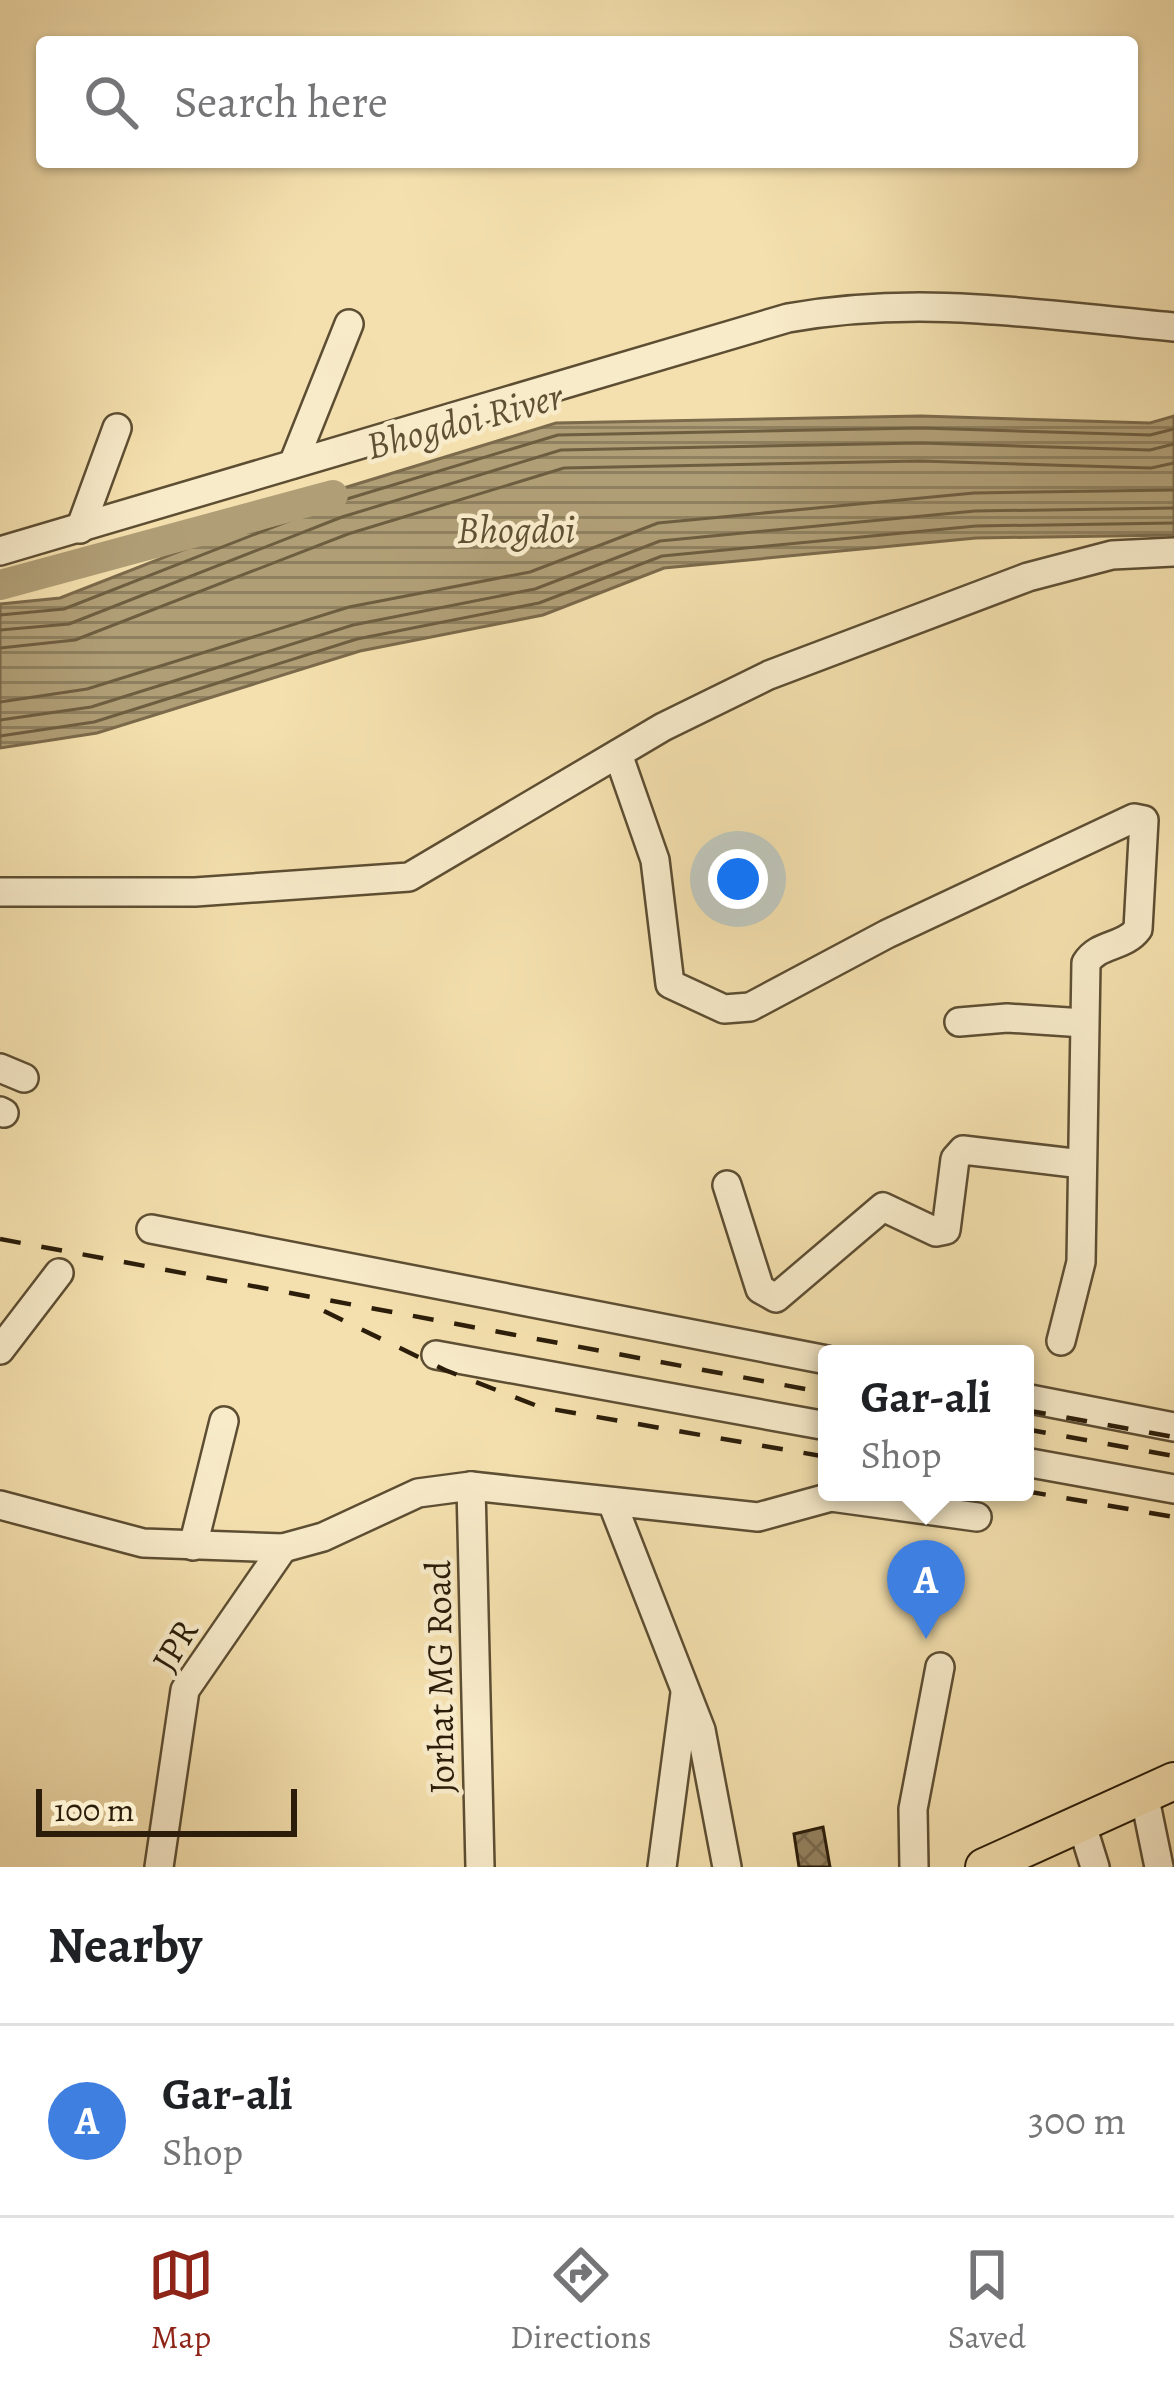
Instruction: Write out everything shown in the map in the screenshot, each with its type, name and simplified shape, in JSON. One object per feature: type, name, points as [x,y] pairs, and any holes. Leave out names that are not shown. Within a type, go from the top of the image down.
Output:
[{"type":"highway","points":[[984,1867],[1035,1855],[1081,1822],[1159,1787]]},
{"type":"street","points":[[0,550],[639,358],[841,308],[1012,307],[1174,327]]},
{"type":"street","points":[[292,464],[349,324]]},
{"type":"street","points":[[80,529],[117,428]]},
{"type":"street","points":[[0,892],[195,892],[410,877],[618,754],[769,674],[1028,577],[1112,555],[1174,552]]},
{"type":"street","points":[[618,754],[655,860],[670,984],[733,1011],[750,1007],[968,894],[1134,818],[1144,820],[1138,929],[1124,942],[1089,956],[1081,1262],[1060,1341]]},
{"type":"street","points":[[959,1022],[1084,1023]]},
{"type":"street","points":[[727,1185],[760,1289],[776,1298],[883,1208],[936,1232],[946,1230],[955,1160],[962,1150],[1082,1164]]},
{"type":"street","points":[[151,1229],[818,1358]]},
{"type":"street","points":[[0,1350],[59,1273]]},
{"type":"street","points":[[436,1355],[818,1424]]},
{"type":"street","points":[[1034,1400],[1174,1427]]},
{"type":"street","points":[[193,1546],[224,1421]]},
{"type":"street","points":[[1034,1464],[1174,1490]]},
{"type":"street","points":[[0,1505],[128,1540],[283,1548],[323,1537],[418,1493],[470,1486],[769,1516],[818,1501]]},
{"type":"street","name":"Jorhat MG Road","points":[[470,1486],[480,1867]]},
{"type":"street","points":[[860,1501],[977,1517]]},
{"type":"street","points":[[614,1504],[701,1730],[727,1867]]},
{"type":"street","name":"JPR","points":[[159,1867],[185,1690],[283,1548]]},
{"type":"street","points":[[914,1867],[913,1809],[940,1667]]},
{"type":"street","points":[[662,1867],[686,1690]]},
{"type":"street","points":[[1159,1787],[1160,1867]]},
{"type":"street","points":[[1081,1822],[1095,1867]]},
{"type":"water","name":"Bhogdoi","points":[[921,416],[1150,423],[1174,416],[1174,535],[976,538],[664,568],[543,615],[360,651],[97,733],[0,748],[0,604],[60,598],[334,491],[556,423]]},
{"type":"building","points":[[823,1827],[830,1867],[799,1867],[794,1834]]},
{"type":"waterway","name":"Bhogdoi River","points":[[0,585],[333,495]]},
{"type":"railway","points":[[0,1239],[818,1391]]},
{"type":"railway","points":[[324,1311],[445,1370],[540,1407],[818,1455]]},
{"type":"railway","points":[[1034,1412],[1174,1437]]},
{"type":"railway","points":[[1034,1431],[1174,1456]]},
{"type":"railway","points":[[1034,1493],[1174,1517]]},
{"type":"place","name":"Gar-ali","points":[[926,1639]]}]
